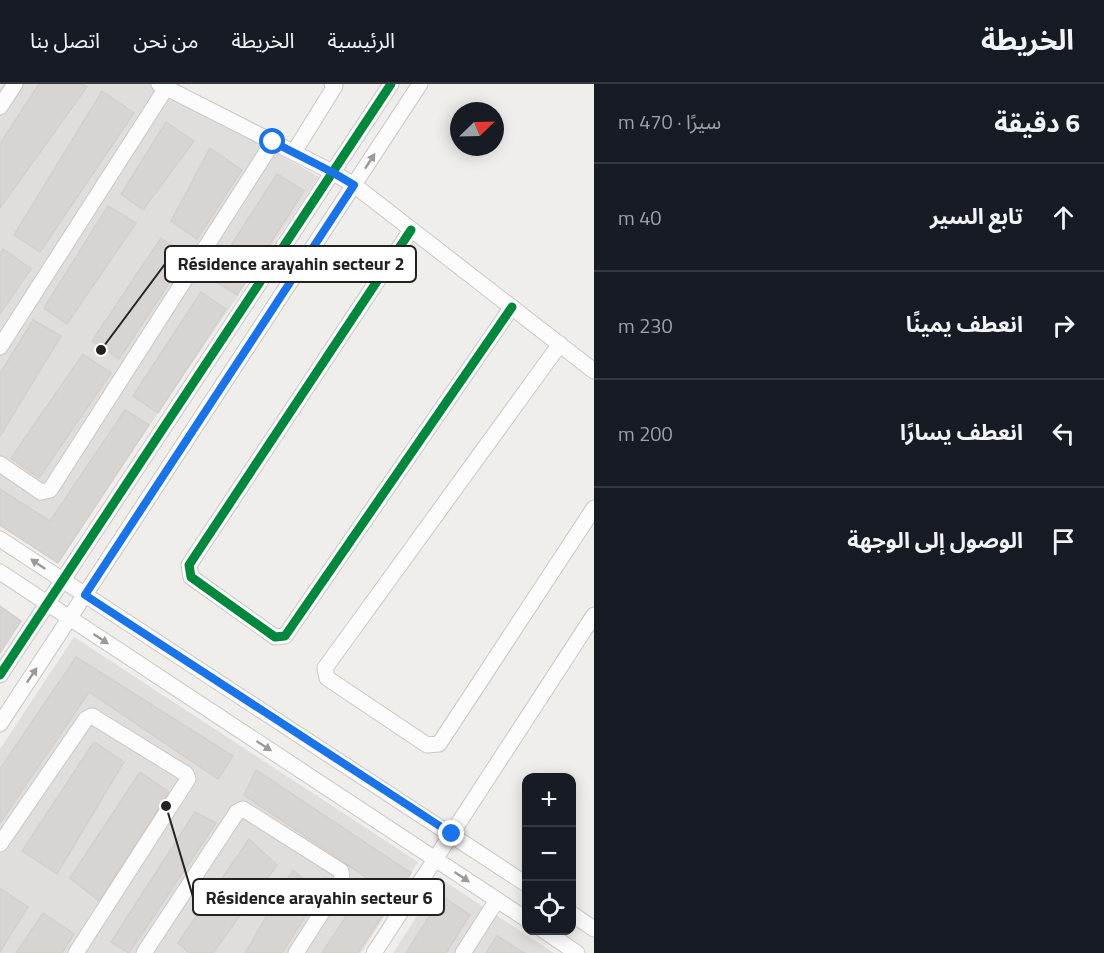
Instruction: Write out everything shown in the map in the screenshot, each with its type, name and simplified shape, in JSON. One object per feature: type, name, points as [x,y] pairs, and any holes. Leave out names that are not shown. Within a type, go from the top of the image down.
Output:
[{"type":"street","points":[[0,107],[15,84]]},
{"type":"street","points":[[0,675],[391,84]]},
{"type":"street","points":[[0,724],[420,84]]},
{"type":"street","points":[[294,152],[334,85]]},
{"type":"street","points":[[0,346],[162,86],[294,152],[354,185],[594,371]]},
{"type":"street","points":[[0,464],[41,492],[50,490],[273,142]]},
{"type":"street","points":[[411,230],[189,566],[191,577],[275,637],[285,636],[512,307]]},
{"type":"street","points":[[560,344],[326,668],[327,678],[427,745],[438,744],[594,508]]},
{"type":"street","points":[[0,539],[522,881]]},
{"type":"street","points":[[0,572],[522,916]]},
{"type":"street","points":[[374,953],[594,615]]},
{"type":"street","points":[[0,844],[86,719],[92,716],[186,774],[188,779],[76,953]]},
{"type":"street","points":[[144,953],[237,812],[243,809],[341,871],[342,881],[296,953]]},
{"type":"street","points":[[463,953],[497,900]]},
{"type":"street","points":[[576,917],[594,929]]},
{"type":"street","points":[[551,935],[578,953]]},
{"type":"shaded area","points":[[3,84],[153,84],[319,177],[58,560],[0,522],[0,88]]},
{"type":"shaded area","points":[[74,637],[418,862],[361,953],[0,953],[0,749]]},
{"type":"shaded area","points":[[441,879],[522,932],[522,935],[527,935],[554,953],[393,953]]},
{"type":"building","points":[[39,84],[83,84],[87,87],[0,208],[0,144]]},
{"type":"building","points":[[102,91],[134,113],[40,252],[14,235]]},
{"type":"building","points":[[166,122],[194,141],[143,210],[121,194]]},
{"type":"building","points":[[210,148],[242,170],[197,239],[171,221]]},
{"type":"building","points":[[277,174],[304,191],[237,295],[210,278]]},
{"type":"building","points":[[108,206],[136,223],[67,324],[44,308]]},
{"type":"building","points":[[161,238],[187,256],[119,359],[92,341]]},
{"type":"building","points":[[3,249],[31,269],[0,314],[0,254]]},
{"type":"building","points":[[201,292],[226,309],[158,413],[133,396]]},
{"type":"building","points":[[33,320],[61,336],[0,436],[0,374]]},
{"type":"building","points":[[83,354],[111,373],[39,478],[11,458]]},
{"type":"building","points":[[125,410],[149,425],[58,563],[0,525],[0,489],[50,521]]},
{"type":"building","points":[[0,606],[21,621],[0,653]]},
{"type":"building","points":[[76,657],[233,756],[218,779],[89,692],[0,823],[0,769]]},
{"type":"building","points":[[94,742],[124,762],[57,874],[22,851]]},
{"type":"building","points":[[256,770],[411,873],[358,953],[322,953],[370,880],[244,795]]},
{"type":"building","points":[[140,772],[169,792],[99,901],[70,878]]},
{"type":"building","points":[[195,812],[216,823],[129,953],[111,942]]},
{"type":"building","points":[[249,839],[277,865],[213,953],[189,953],[178,943]]},
{"type":"building","points":[[293,870],[320,893],[282,953],[245,953]]},
{"type":"building","points":[[0,888],[28,907],[0,952]]},
{"type":"building","points":[[442,896],[470,915],[446,953],[406,953]]},
{"type":"building","points":[[43,913],[74,934],[62,953],[16,953]]},
{"type":"building","points":[[497,936],[525,953],[486,953]]},
{"type":"cycle path","points":[[0,675],[391,84]]},
{"type":"cycle path","points":[[411,230],[189,565],[191,577],[275,637],[285,636],[512,307]]},
{"type":"place","name":"Résidence arayahin secteur 2","points":[[101,350]]},
{"type":"place","name":"Résidence arayahin secteur 6","points":[[166,806]]},
{"type":"route","points":[[273,142],[354,185],[85,595],[452,834]]}]
